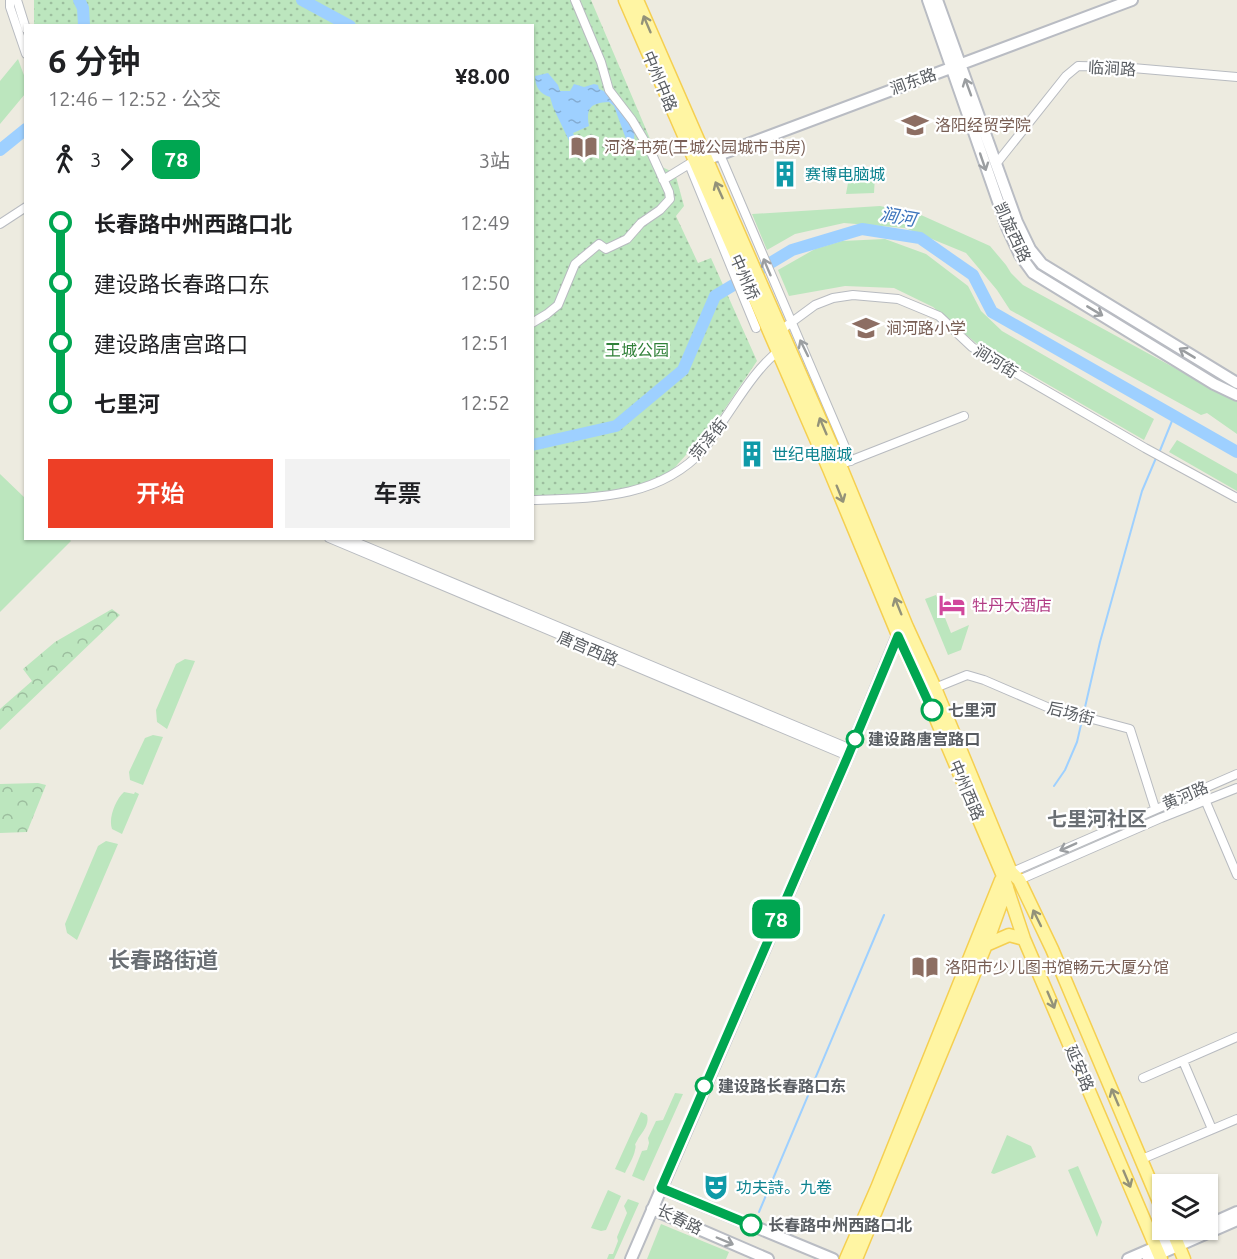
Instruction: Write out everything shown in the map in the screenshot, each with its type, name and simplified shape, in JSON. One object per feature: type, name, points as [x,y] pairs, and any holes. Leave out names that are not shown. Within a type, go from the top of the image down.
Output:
[{"type":"main road","name":"中州中路","points":[[625,0],[730,226]]},
{"type":"main road","name":"中州中路","points":[[637,0],[700,160]]},
{"type":"main road","name":"中州桥","points":[[730,226],[776,323]]},
{"type":"main road","name":"中州西路","points":[[776,323],[783,349],[840,465],[925,693],[1010,879]]},
{"type":"main road","name":"中州西路","points":[[900,631],[935,688],[1010,879]]},
{"type":"main road","name":"延安路","points":[[1010,879],[1024,939],[1156,1255]]},
{"type":"main road","name":"延安路","points":[[1010,879],[1052,949],[1152,1184]]},
{"type":"main road","points":[[856,1259],[986,945],[1010,879]]},
{"type":"main road","points":[[846,1259],[1010,879]]},
{"type":"main road","points":[[986,945],[1009,935],[1024,939]]},
{"type":"main road","points":[[1176,1240],[1184,1259]]},
{"type":"street","points":[[10,0],[24,50]]},
{"type":"street","points":[[17,0],[24,24]]},
{"type":"street","points":[[534,322],[558,304],[575,264],[600,244],[606,249],[627,239],[641,223],[670,199],[650,150],[632,120],[609,90],[601,62],[575,0]]},
{"type":"street","name":"凯旋西路","points":[[928,0],[996,164],[1017,222],[1030,249],[1042,264],[1237,383]]},
{"type":"street","name":"凯旋西路","points":[[937,0],[954,64],[1006,227],[1020,255],[1034,273],[1214,384],[1237,395]]},
{"type":"street","name":"涧东路","points":[[700,160],[1120,0]]},
{"type":"street","name":"涧东路","points":[[954,64],[1132,0]]},
{"type":"street","name":"临涧路","points":[[996,164],[1066,76],[1078,66],[1121,67],[1237,77]]},
{"type":"street","points":[[718,152],[730,226],[776,323],[809,360],[840,465],[964,416]]},
{"type":"street","points":[[663,180],[700,160]]},
{"type":"street","points":[[0,224],[24,208]]},
{"type":"street","name":"涧河街","points":[[776,323],[833,298],[853,295],[898,299],[939,316],[972,346],[1145,448],[1237,498]]},
{"type":"street","name":"菏泽街","points":[[534,500],[601,498],[640,490],[680,470],[704,448],[747,386],[783,349]]},
{"type":"street","name":"唐宫西路","points":[[334,540],[847,751]]},
{"type":"street","name":"唐宫西路","points":[[351,540],[847,751]]},
{"type":"street","points":[[624,1259],[900,631]]},
{"type":"street","name":"后场街","points":[[935,688],[967,675],[984,680],[1037,704],[1130,729],[1155,808]]},
{"type":"street","points":[[631,1259],[847,751]]},
{"type":"street","name":"黄河路","points":[[1010,879],[1155,808],[1237,774]]},
{"type":"street","points":[[1200,788],[1237,875]]},
{"type":"street","name":"黄河路","points":[[1010,879],[1237,788]]},
{"type":"street","points":[[1143,1078],[1237,1037]]},
{"type":"street","points":[[1183,1061],[1212,1130]]},
{"type":"street","points":[[1142,1160],[1237,1119]]},
{"type":"street","name":"长春路","points":[[768,1259],[652,1209],[651,1196],[661,1188],[833,1259]]},
{"type":"street","points":[[1218,1221],[1237,1212]]},
{"type":"street","points":[[1218,1226],[1237,1220]]},
{"type":"street","points":[[1128,1259],[1156,1255],[1173,1240]]},
{"type":"green space","name":"王城公园","points":[[34,0],[591,0],[662,167],[675,173],[684,206],[676,216],[698,263],[711,258],[757,361],[718,419],[669,474],[619,491],[534,500],[534,24],[34,24]]},
{"type":"green space","points":[[18,59],[24,75],[24,95],[0,124],[0,81]]},
{"type":"green space","points":[[852,172],[865,179],[872,174],[875,176],[874,193],[846,194],[848,183],[853,179]]},
{"type":"green space","points":[[880,206],[921,215],[990,246],[1023,285],[1237,402],[1237,434],[1207,413],[1201,415],[1010,310],[997,290],[966,253],[905,228],[844,223],[795,234],[767,250],[752,214]]},
{"type":"green space","points":[[885,239],[926,254],[968,286],[981,311],[1002,331],[1154,419],[1144,440],[976,343],[933,307],[894,288],[845,286],[789,296],[778,270],[815,249],[842,241]]},
{"type":"green space","points":[[1177,440],[1237,474],[1237,491],[1169,452]]},
{"type":"green space","points":[[0,474],[24,497],[24,540],[71,541],[0,612]]},
{"type":"green space","points":[[936,595],[951,633],[969,625],[961,650],[948,655],[925,599]]},
{"type":"green space","points":[[112,609],[120,615],[0,730],[0,709],[32,681],[23,669],[55,642]]},
{"type":"green space","points":[[185,659],[195,661],[167,729],[157,722],[156,710],[176,664]]},
{"type":"green space","points":[[153,735],[163,737],[143,785],[130,780],[129,772],[145,738]]},
{"type":"green space","points":[[38,783],[46,785],[27,832],[0,833],[0,784]]},
{"type":"green space","points":[[124,792],[139,794],[122,834],[112,829],[111,820],[116,804]]},
{"type":"green space","points":[[106,841],[118,844],[77,940],[67,933],[65,924],[98,846]]},
{"type":"green space","points":[[675,1093],[683,1094],[644,1181],[632,1176],[642,1151],[647,1150],[648,1138],[656,1121],[663,1120]]},
{"type":"green space","points":[[641,1112],[647,1115],[647,1123],[635,1144],[633,1156],[625,1173],[615,1169]]},
{"type":"green space","points":[[1007,1135],[1031,1146],[1036,1157],[994,1174],[991,1173]]},
{"type":"green space","points":[[1078,1166],[1102,1222],[1097,1237],[1068,1170]]},
{"type":"green space","points":[[608,1190],[621,1196],[606,1230],[591,1228]]},
{"type":"green space","points":[[628,1199],[639,1203],[614,1259],[607,1259],[609,1254],[613,1254],[618,1241],[617,1237],[627,1213],[624,1206]]},
{"type":"green space","points":[[661,1224],[729,1252],[726,1259],[647,1259]]},
{"type":"water","points":[[548,73],[560,91],[570,91],[574,84],[584,87],[598,85],[599,89],[608,93],[635,129],[634,139],[630,141],[626,139],[614,106],[609,102],[594,105],[591,108],[588,115],[589,126],[573,133],[580,148],[572,147],[550,97],[541,92],[536,84],[535,76]]},
{"type":"waterway","name":"涧河","points":[[79,0],[83,8],[84,24]]},
{"type":"waterway","name":"涧河","points":[[302,0],[346,24]]},
{"type":"waterway","name":"涧河","points":[[0,150],[24,131]]},
{"type":"waterway","name":"涧河","points":[[534,445],[616,426],[683,370],[715,296],[792,250],[862,229],[920,238],[973,275],[992,312],[1237,452]]},
{"type":"waterway","points":[[1159,453],[1174,416]]},
{"type":"waterway","points":[[1054,786],[1065,770],[1077,742],[1100,642],[1142,491],[1156,458]]},
{"type":"waterway","points":[[759,1212],[884,915]]},
{"type":"bus line","name":"78","points":[[751,1225],[661,1188],[898,636],[932,710]]},
{"type":"place","name":"洛阳经贸学院","points":[[915,125]]},
{"type":"place","name":"河洛书苑(王城公园城市书房)","points":[[584,147]]},
{"type":"place","name":"赛博电脑城","points":[[785,174]]},
{"type":"place","name":"涧河路小学","points":[[866,328]]},
{"type":"place","name":"世纪电脑城","points":[[752,454]]},
{"type":"place","name":"牡丹大酒店","points":[[952,605]]},
{"type":"place","name":"七里河","points":[[932,710]]},
{"type":"place","name":"建设路唐宫路口","points":[[855,739]]},
{"type":"place","name":"洛阳市少儿图书馆畅元大厦分馆","points":[[925,967]]},
{"type":"place","name":"建设路长春路口东","points":[[704,1086]]},
{"type":"place","name":"功夫詩。九卷","points":[[716,1187]]},
{"type":"place","name":"长春路中州西路口北","points":[[751,1225]]},
{"type":"district","name":"七里河社区","points":[[1097,819]]},
{"type":"district","name":"长春路街道","points":[[163,960]]}]
